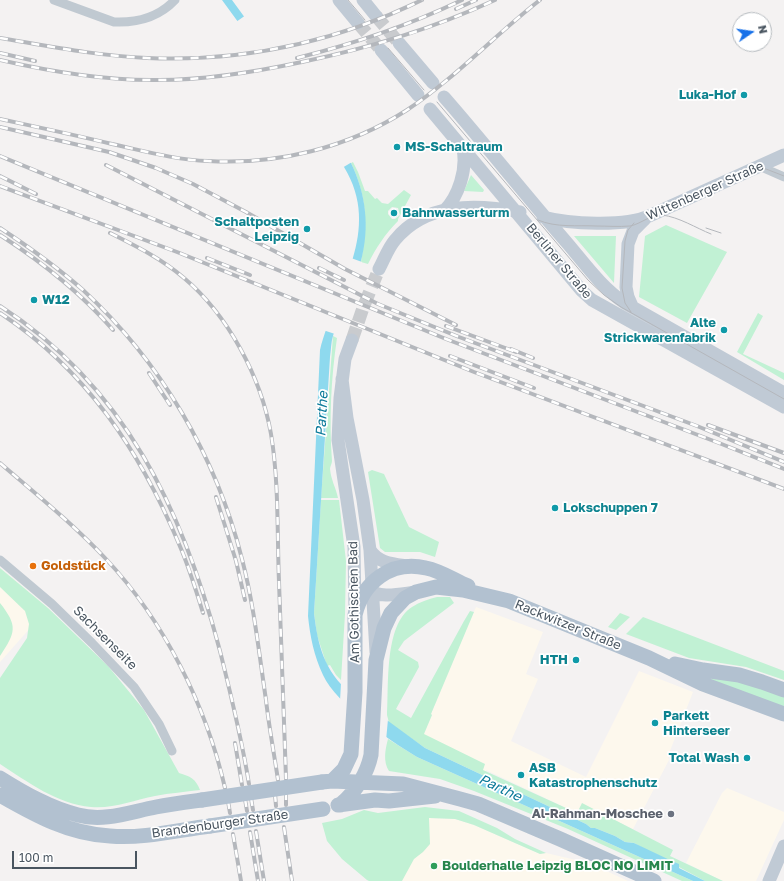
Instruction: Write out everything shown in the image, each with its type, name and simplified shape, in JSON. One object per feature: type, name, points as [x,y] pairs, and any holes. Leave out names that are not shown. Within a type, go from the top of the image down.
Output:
[{"type":"main road","points":[[338,0],[358,23]]},
{"type":"main road","points":[[363,0],[376,16]]},
{"type":"main road","points":[[399,43],[433,83]]},
{"type":"main road","points":[[381,50],[418,95]]},
{"type":"main road","name":"Berliner Straße","points":[[444,97],[539,216],[604,286],[618,298],[784,392]]},
{"type":"main road","name":"Berliner Straße","points":[[430,109],[582,291],[595,303],[784,407]]},
{"type":"main road","points":[[444,210],[452,200],[459,184],[464,162],[463,149]]},
{"type":"main road","name":"Wittenberger Straße","points":[[539,216],[560,221],[634,222],[646,218],[784,155]]},
{"type":"main road","points":[[379,269],[394,241],[402,232],[423,218],[444,210],[472,206],[539,216]]},
{"type":"main road","points":[[632,306],[626,287],[628,244],[633,231],[646,218]]},
{"type":"main road","name":"Am Gothischen Bad","points":[[352,340],[342,379],[338,415],[338,440],[355,553],[355,692],[351,754],[360,782]]},
{"type":"main road","name":"Am Gothischen Bad","points":[[340,804],[351,795],[360,782],[367,768],[371,755],[376,660],[370,588],[370,550],[342,379]]},
{"type":"main road","points":[[370,550],[375,558],[382,561],[411,566]]},
{"type":"main road","name":"Rackwitzer Straße","points":[[355,615],[358,603],[377,577],[399,568],[411,566],[432,569],[485,595]]},
{"type":"main road","points":[[355,577],[382,596],[416,592]]},
{"type":"main road","name":"Rackwitzer Straße","points":[[376,660],[384,628],[391,613],[405,598],[416,592],[429,588],[443,587],[509,601],[649,658],[703,684],[784,714]]},
{"type":"main road","name":"Rackwitzer Straße","points":[[649,658],[703,670],[739,675],[784,690]]},
{"type":"main road","name":"Am Gothischen Bad","points":[[327,781],[344,769],[351,754]]},
{"type":"main road","name":"Am Gothischen Bad","points":[[371,755],[378,773],[390,783]]},
{"type":"main road","name":"Brandenburger Straße","points":[[0,778],[54,807],[79,815],[100,817],[327,781],[390,783],[418,787],[483,807],[594,853],[654,881]]},
{"type":"main road","points":[[360,782],[366,793],[375,800]]},
{"type":"main road","name":"Brandenburger Straße","points":[[0,795],[60,826],[111,837],[134,836],[210,826],[323,809],[340,804],[375,800],[389,801],[446,796]]},
{"type":"main road","points":[[769,881],[784,846]]},
{"type":"street","points":[[54,0],[114,22],[124,22],[140,20],[157,14],[175,0]]},
{"type":"street","points":[[759,166],[784,177]]},
{"type":"street","name":"Sachsenseite","points":[[0,560],[68,619],[134,687],[159,724],[172,751]]},
{"type":"shaded area","points":[[0,568],[48,608],[0,662]]},
{"type":"shaded area","points":[[476,607],[543,632],[526,674],[538,679],[511,741],[586,777],[639,671],[693,692],[668,756],[669,760],[633,829],[582,804],[577,813],[486,770],[483,776],[419,744]]},
{"type":"shaded area","points":[[727,788],[784,812],[784,820],[756,881],[723,881],[686,863],[722,793]]},
{"type":"shaded area","points":[[429,818],[455,819],[474,825],[540,854],[546,853],[589,863],[628,881],[383,881]]},
{"type":"green space","points":[[353,162],[358,172],[365,191],[368,191],[375,199],[377,198],[382,203],[388,204],[404,190],[411,195],[398,221],[381,241],[368,264],[361,262],[365,236],[365,211],[360,188],[351,163]],"holes":[[[392,207],[398,208],[400,215],[395,219],[392,219],[388,214],[388,211]]]},
{"type":"green space","points":[[471,175],[484,190],[483,192],[464,191]]},
{"type":"green space","points":[[666,225],[727,252],[687,323],[639,297],[645,236]]},
{"type":"green space","points":[[574,236],[616,236],[614,283]]},
{"type":"green space","points":[[758,313],[763,316],[743,354],[784,373],[784,380],[737,352]]},
{"type":"green space","points":[[333,336],[337,338],[331,399],[332,461],[330,469],[338,498],[321,498]]},
{"type":"green space","points":[[372,470],[384,474],[409,527],[439,542],[435,557],[420,552],[385,552],[380,548],[368,472]]},
{"type":"green space","points":[[321,500],[339,500],[346,561],[345,614],[341,680],[330,665],[327,666],[317,635],[314,613]]},
{"type":"green space","points":[[0,568],[48,608],[108,666],[144,710],[179,773],[192,778],[197,783],[200,790],[161,795],[107,807],[91,807],[66,802],[55,797],[32,785],[0,764],[0,678],[27,638],[29,624],[25,611],[0,587]]},
{"type":"green space","points":[[437,597],[450,597],[454,603],[404,641],[398,650],[418,662],[419,667],[396,709],[411,718],[464,621],[470,611],[474,612],[424,734],[485,764],[483,770],[577,813],[582,803],[673,850],[670,856],[723,881],[705,881],[634,843],[625,842],[615,836],[595,828],[591,828],[586,824],[425,748],[389,723],[387,715],[388,672],[392,641],[397,627],[403,616],[412,607]]},
{"type":"green space","points":[[0,603],[10,618],[13,629],[12,635],[0,656]]},
{"type":"green space","points":[[620,613],[630,617],[616,630],[608,627]]},
{"type":"green space","points":[[643,617],[784,671],[784,680],[746,667],[689,658],[626,634]]},
{"type":"green space","points":[[701,674],[729,678],[784,694],[784,709],[711,683]]},
{"type":"green space","points":[[388,739],[417,757],[693,881],[682,881],[568,829],[474,791],[440,779],[389,771],[385,756]]},
{"type":"green space","points":[[425,807],[459,811],[497,828],[515,839],[546,853],[540,854],[474,825],[455,819],[429,818],[430,844],[414,859],[402,881],[369,881],[342,859],[327,841],[322,823],[342,819],[364,810],[378,813]]},
{"type":"water","name":"Parthe","points":[[222,0],[232,0],[351,163],[360,187],[365,211],[365,236],[361,261],[336,326],[330,357],[314,613],[320,647],[328,666],[341,684],[350,693],[425,748],[586,824],[591,828],[595,828],[615,836],[625,842],[634,843],[679,864],[679,868],[705,881],[693,881],[417,757],[392,741],[352,710],[330,686],[323,675],[313,646],[308,616],[320,350],[327,327],[353,259],[358,237],[359,214],[355,191],[344,167]]},
{"type":"pier","points":[[246,15],[352,162],[342,168],[236,22]]},
{"type":"pier","points":[[351,258],[362,262],[335,334],[323,330]]},
{"type":"pier","points":[[341,683],[388,719],[386,741],[340,701]]},
{"type":"tunnel","points":[[376,16],[399,43]]},
{"type":"tunnel","points":[[358,23],[381,50]]},
{"type":"tunnel","points":[[352,340],[379,269]]},
{"type":"tram line","points":[[348,0],[365,20]]},
{"type":"tram line","points":[[388,48],[424,90]]},
{"type":"tram line","points":[[437,102],[588,280],[604,295],[621,307],[784,399]]},
{"type":"tram line","points":[[651,213],[751,169],[766,169],[784,176]]},
{"type":"tram line","points":[[538,220],[545,223],[574,226],[630,226],[654,216],[662,215],[681,220],[711,234]]},
{"type":"tram line","points":[[631,312],[625,303],[622,288],[625,241],[628,230],[634,223]]},
{"type":"tram line","points":[[706,228],[721,233]]},
{"type":"railway","points":[[0,38],[73,50],[129,57],[218,57],[288,46],[322,38],[389,15],[422,0]]},
{"type":"railway","points":[[297,58],[339,47],[381,33],[422,18],[462,0]]},
{"type":"railway","points":[[456,9],[476,0]]},
{"type":"railway","points":[[0,60],[59,72],[119,79],[177,80],[213,77],[284,66],[327,57],[376,44],[424,29],[495,0]]},
{"type":"railway","points":[[0,119],[184,159],[234,162],[286,157],[336,144],[361,135],[407,110],[458,71],[540,0]]},
{"type":"railway","points":[[0,53],[35,61]]},
{"type":"railway","points":[[0,127],[109,152],[156,168],[193,184],[246,212],[345,269],[456,325]]},
{"type":"railway","points":[[0,156],[446,339],[784,469]]},
{"type":"railway","points":[[106,165],[378,304],[459,337],[697,426],[784,462]]},
{"type":"railway","points":[[0,176],[36,194]]},
{"type":"railway","points":[[0,186],[177,252],[474,372],[784,489]]},
{"type":"railway","points":[[0,228],[63,273],[83,290],[111,318],[137,348],[161,380],[182,413],[201,448],[231,521],[246,576],[256,629],[278,780]]},
{"type":"railway","points":[[110,233],[167,265],[184,278],[215,310],[240,348],[251,369],[266,412],[274,452],[275,470],[286,779]]},
{"type":"railway","points":[[0,235],[46,267],[88,303],[113,330]]},
{"type":"railway","points":[[207,258],[250,275]]},
{"type":"railway","points":[[319,268],[344,280]]},
{"type":"railway","points":[[0,306],[44,338],[82,374],[115,414],[143,456],[167,502],[188,549],[205,599],[232,701],[249,784]]},
{"type":"railway","points":[[0,313],[31,335],[59,360],[107,415],[128,445],[164,510],[189,570],[203,613]]},
{"type":"railway","points":[[446,326],[516,352]]},
{"type":"railway","points":[[511,349],[533,358]]},
{"type":"railway","points":[[450,356],[534,388]]},
{"type":"railway","points":[[149,373],[170,405]]},
{"type":"railway","points":[[708,425],[784,453]]},
{"type":"railway","points":[[0,463],[81,534],[127,583],[146,609],[164,637],[194,695],[207,726],[225,788]]},
{"type":"railway","points":[[216,497],[236,561],[245,600]]},
{"type":"railway","points":[[235,743],[242,785]]},
{"type":"railway","points":[[286,792],[286,805]]},
{"type":"railway","points":[[275,794],[276,806]]},
{"type":"railway","points":[[251,798],[253,810]]},
{"type":"railway","points":[[245,799],[247,811]]},
{"type":"railway","points":[[228,801],[230,813]]},
{"type":"railway","points":[[284,827],[292,881]]},
{"type":"railway","points":[[256,831],[264,881]]},
{"type":"railway","points":[[250,832],[258,881]]},
{"type":"railway","points":[[233,834],[241,881]]},
{"type":"place","name":"Luka-Hof","points":[[744,95]]},
{"type":"place","name":"MS-Schaltraum","points":[[397,147]]},
{"type":"place","name":"Bahnwasserturm","points":[[394,213]]},
{"type":"place","name":"Schaltposten Leipzig","points":[[307,229]]},
{"type":"place","name":"W12","points":[[34,300]]},
{"type":"place","name":"Alte Strickwarenfabrik","points":[[724,330]]},
{"type":"place","name":"Lokschuppen 7","points":[[555,508]]},
{"type":"place","name":"Goldstück","points":[[33,566]]},
{"type":"place","name":"HTH","points":[[576,660]]},
{"type":"place","name":"Parkett Hinterseer","points":[[655,723]]},
{"type":"place","name":"Total Wash","points":[[747,758]]},
{"type":"place","name":"ASB Katastrophenschutz","points":[[521,775]]},
{"type":"place","name":"Al-Rahman-Moschee","points":[[671,814]]},
{"type":"place","name":"Boulderhalle Leipzig BLOC NO LIMIT","points":[[434,866]]}]
